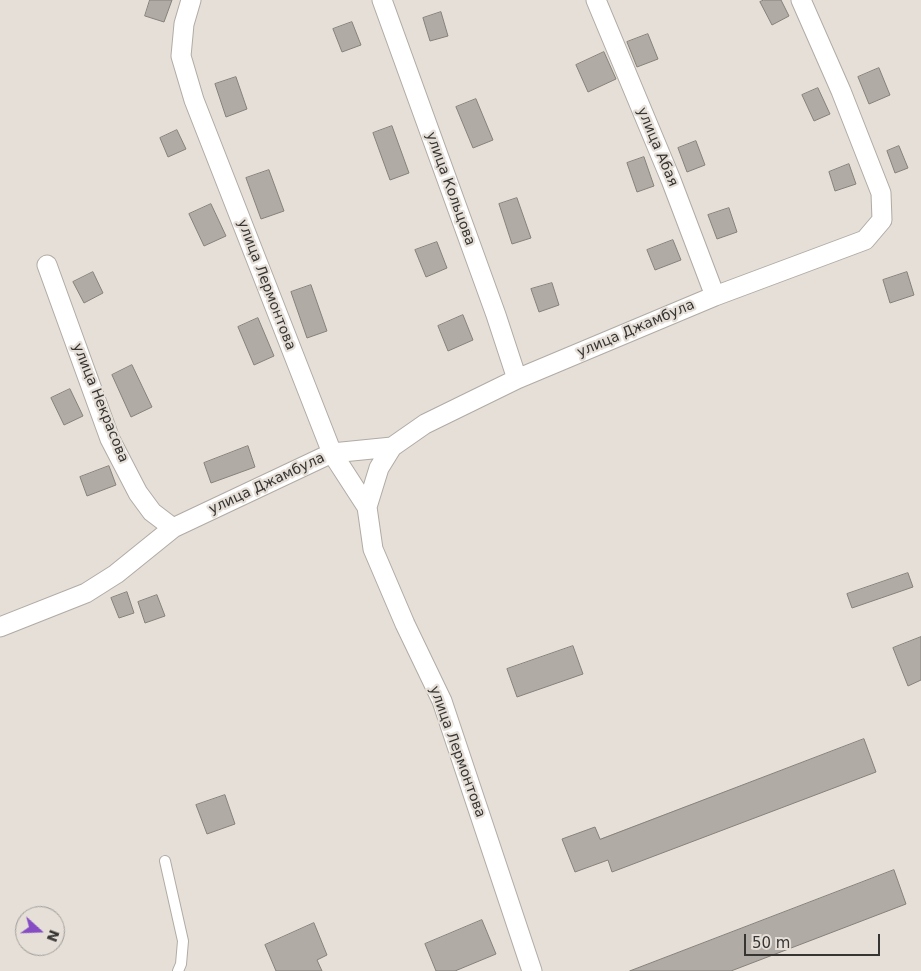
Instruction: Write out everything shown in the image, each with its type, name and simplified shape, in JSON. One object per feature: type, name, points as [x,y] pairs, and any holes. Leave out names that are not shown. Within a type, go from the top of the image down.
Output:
[{"type":"street","name":"улица Лермонтова","points":[[191,0],[184,24],[181,56],[194,100],[332,453],[367,507],[373,549],[405,624],[442,701],[531,971]]},
{"type":"street","name":"улица Кольцова","points":[[382,0],[496,315],[517,379]]},
{"type":"street","name":"улица Абая","points":[[596,0],[671,180],[715,296]]},
{"type":"street","name":"улица Джамбула","points":[[379,468],[392,447],[425,424],[517,379],[715,296],[865,240],[882,220],[881,193],[841,91],[801,0]]},
{"type":"street","name":"улица Некрасова","points":[[47,264],[110,439],[138,494],[152,512],[173,528]]},
{"type":"street","name":"улица Джамбула","points":[[0,627],[86,593],[116,574],[173,528],[332,453],[392,447]]},
{"type":"street","name":"улица Лермонтова","points":[[367,507],[379,468]]},
{"type":"lane","points":[[165,861],[183,941],[181,964],[178,971]]},
{"type":"building","points":[[150,0],[172,0],[164,22],[145,16]]},
{"type":"building","points":[[764,0],[781,0],[789,16],[772,25],[760,2]]},
{"type":"building","points":[[441,12],[448,36],[430,41],[423,18]]},
{"type":"building","points":[[352,22],[361,45],[342,52],[333,29]]},
{"type":"building","points":[[648,34],[658,59],[637,67],[627,42]]},
{"type":"building","points":[[604,52],[616,79],[588,92],[576,65]]},
{"type":"building","points":[[879,68],[890,95],[869,104],[858,77]]},
{"type":"building","points":[[236,77],[247,109],[226,117],[215,84]]},
{"type":"building","points":[[818,88],[830,114],[814,121],[802,95]]},
{"type":"building","points":[[476,99],[493,140],[473,148],[456,107]]},
{"type":"building","points":[[392,126],[409,173],[390,180],[373,133]]},
{"type":"building","points":[[177,130],[186,149],[168,157],[160,138]]},
{"type":"building","points":[[696,141],[705,165],[687,172],[678,148]]},
{"type":"building","points":[[899,146],[908,168],[895,173],[887,151]]},
{"type":"building","points":[[644,157],[654,186],[637,192],[627,163]]},
{"type":"building","points":[[849,164],[856,184],[835,191],[829,172]]},
{"type":"building","points":[[269,170],[284,211],[261,219],[246,178]]},
{"type":"building","points":[[517,198],[531,238],[512,244],[499,204]]},
{"type":"building","points":[[211,204],[226,236],[204,246],[189,214]]},
{"type":"building","points":[[729,208],[737,232],[717,239],[708,215]]},
{"type":"building","points":[[673,240],[681,260],[655,270],[647,250]]},
{"type":"building","points":[[437,242],[447,268],[426,277],[415,250]]},
{"type":"building","points":[[93,272],[103,293],[84,303],[73,282]]},
{"type":"building","points":[[907,272],[914,295],[890,303],[883,280]]},
{"type":"building","points":[[552,283],[559,305],[539,312],[531,289]]},
{"type":"building","points":[[311,285],[327,331],[307,338],[291,292]]},
{"type":"building","points":[[463,315],[473,340],[448,351],[438,326]]},
{"type":"building","points":[[258,318],[274,356],[254,365],[238,327]]},
{"type":"building","points":[[132,365],[152,407],[131,417],[112,375]]},
{"type":"building","points":[[70,389],[83,416],[64,425],[51,398]]},
{"type":"building","points":[[248,446],[255,467],[211,483],[204,463]]},
{"type":"building","points":[[109,466],[116,485],[87,496],[80,477]]},
{"type":"building","points":[[908,573],[913,587],[852,608],[847,594]]},
{"type":"building","points":[[127,592],[134,613],[119,618],[111,598]]},
{"type":"building","points":[[157,595],[165,616],[145,623],[138,602]]},
{"type":"building","points":[[921,637],[921,680],[908,686],[893,648]]},
{"type":"building","points":[[573,646],[583,674],[517,697],[507,669]]},
{"type":"building","points":[[864,739],[876,772],[612,872],[608,860],[575,872],[562,839],[595,827],[600,839]]},
{"type":"building","points":[[225,795],[235,824],[207,834],[196,805]]},
{"type":"building","points":[[894,870],[906,904],[731,971],[630,971]]},
{"type":"building","points":[[482,920],[496,954],[455,971],[436,971],[425,944]]},
{"type":"building","points":[[314,923],[327,955],[317,960],[322,971],[276,971],[265,945]]}]
